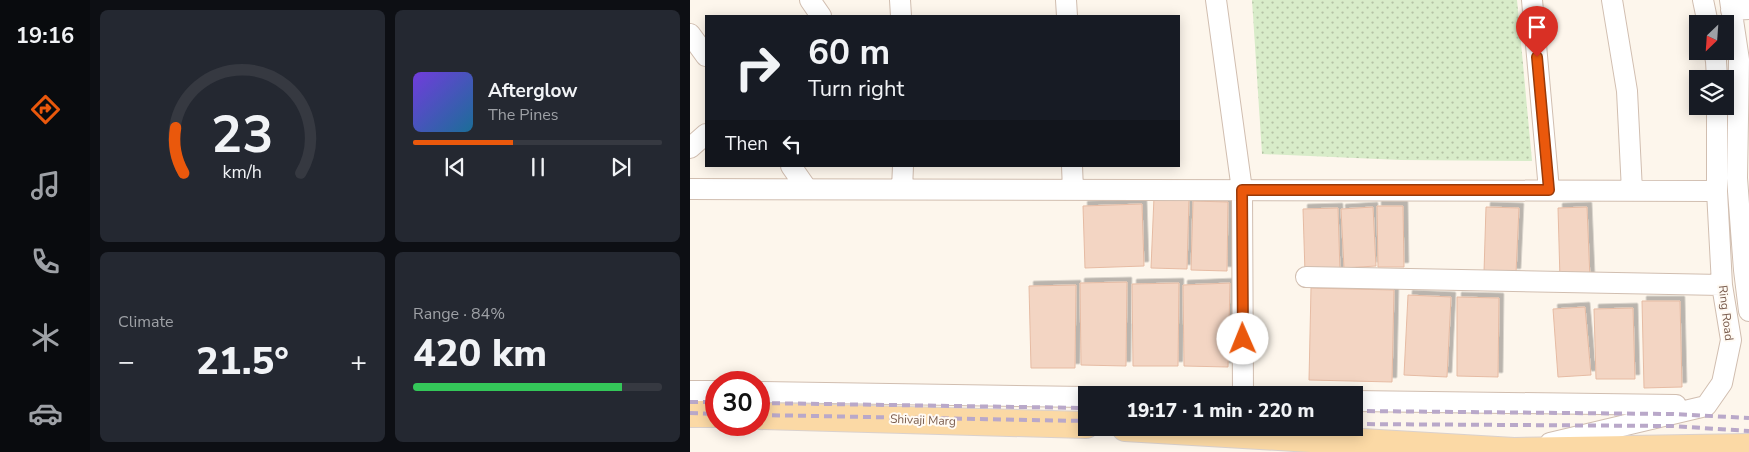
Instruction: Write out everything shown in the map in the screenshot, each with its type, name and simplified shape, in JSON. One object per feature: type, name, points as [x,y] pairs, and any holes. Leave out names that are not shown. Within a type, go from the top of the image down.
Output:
[{"type":"main road","points":[[690,414],[705,414]]},
{"type":"main road","name":"Shivaji Marg","points":[[770,416],[1078,425]]},
{"type":"main road","points":[[1254,436],[1513,452],[1749,448]]},
{"type":"street","points":[[810,0],[820,15]]},
{"type":"street","points":[[900,0],[901,15]]},
{"type":"street","points":[[1066,0],[1067,15]]},
{"type":"street","points":[[1216,0],[1242,190],[1243,386]]},
{"type":"street","points":[[1532,0],[1549,190]]},
{"type":"street","points":[[1612,0],[1627,91],[1632,191]]},
{"type":"street","points":[[1703,0],[1706,15]]},
{"type":"street","points":[[1739,6],[1749,68]]},
{"type":"street","name":"Ring Road","points":[[1739,6],[1739,60],[1744,178],[1744,270],[1749,312]]},
{"type":"street","points":[[690,34],[705,55]]},
{"type":"street","points":[[1749,100],[1744,178],[1749,223]]},
{"type":"street","name":"Ring Road","points":[[1706,406],[1722,383],[1740,340],[1722,285],[1717,190],[1717,115]]},
{"type":"street","points":[[690,148],[705,135]]},
{"type":"street","points":[[792,167],[807,189]]},
{"type":"street","points":[[902,189],[903,167]]},
{"type":"street","points":[[1072,167],[1073,190]]},
{"type":"street","points":[[690,189],[1717,190]]},
{"type":"street","points":[[1306,277],[1722,285]]},
{"type":"street","points":[[690,391],[705,391]]},
{"type":"street","points":[[770,392],[1078,397]]},
{"type":"street","points":[[1363,400],[1706,406]]},
{"type":"street","points":[[1513,452],[1706,406]]},
{"type":"green space","points":[[1252,0],[1517,0],[1532,161],[1401,160],[1262,154]]},
{"type":"building","points":[[1154,197],[1189,199],[1187,269],[1151,268]]},
{"type":"building","points":[[1193,201],[1228,202],[1227,271],[1191,270]]},
{"type":"building","points":[[1142,204],[1144,266],[1085,268],[1083,206]]},
{"type":"building","points":[[1377,206],[1403,206],[1404,267],[1378,267]]},
{"type":"building","points":[[1373,207],[1376,266],[1344,268],[1341,209]]},
{"type":"building","points":[[1486,207],[1519,208],[1516,273],[1484,272]]},
{"type":"building","points":[[1587,207],[1590,279],[1560,279],[1558,208]]},
{"type":"building","points":[[1338,208],[1340,272],[1305,273],[1303,209]]},
{"type":"building","points":[[1127,282],[1126,366],[1081,365],[1080,283]]},
{"type":"building","points":[[1179,283],[1178,366],[1133,366],[1132,284]]},
{"type":"building","points":[[1230,283],[1228,367],[1184,366],[1183,285]]},
{"type":"building","points":[[1076,285],[1075,368],[1031,368],[1029,286]]},
{"type":"building","points":[[1311,288],[1394,290],[1392,382],[1309,380]]},
{"type":"building","points":[[1408,295],[1451,297],[1447,377],[1404,375]]},
{"type":"building","points":[[1457,297],[1499,298],[1498,377],[1457,376]]},
{"type":"building","points":[[1642,301],[1680,301],[1682,387],[1644,388]]},
{"type":"building","points":[[1585,307],[1591,375],[1558,377],[1553,309]]},
{"type":"building","points":[[1633,308],[1635,379],[1596,379],[1594,309]]},
{"type":"railway","points":[[690,402],[705,402]]},
{"type":"railway","points":[[770,403],[1078,408]]},
{"type":"railway","points":[[1363,411],[1672,414],[1749,418]]},
{"type":"railway","points":[[690,413],[705,414]]},
{"type":"railway","points":[[770,415],[1078,421]]},
{"type":"railway","points":[[1363,424],[1672,426],[1749,431]]},
{"type":"route","points":[[1243,339],[1242,190],[1549,190],[1537,57]]}]
